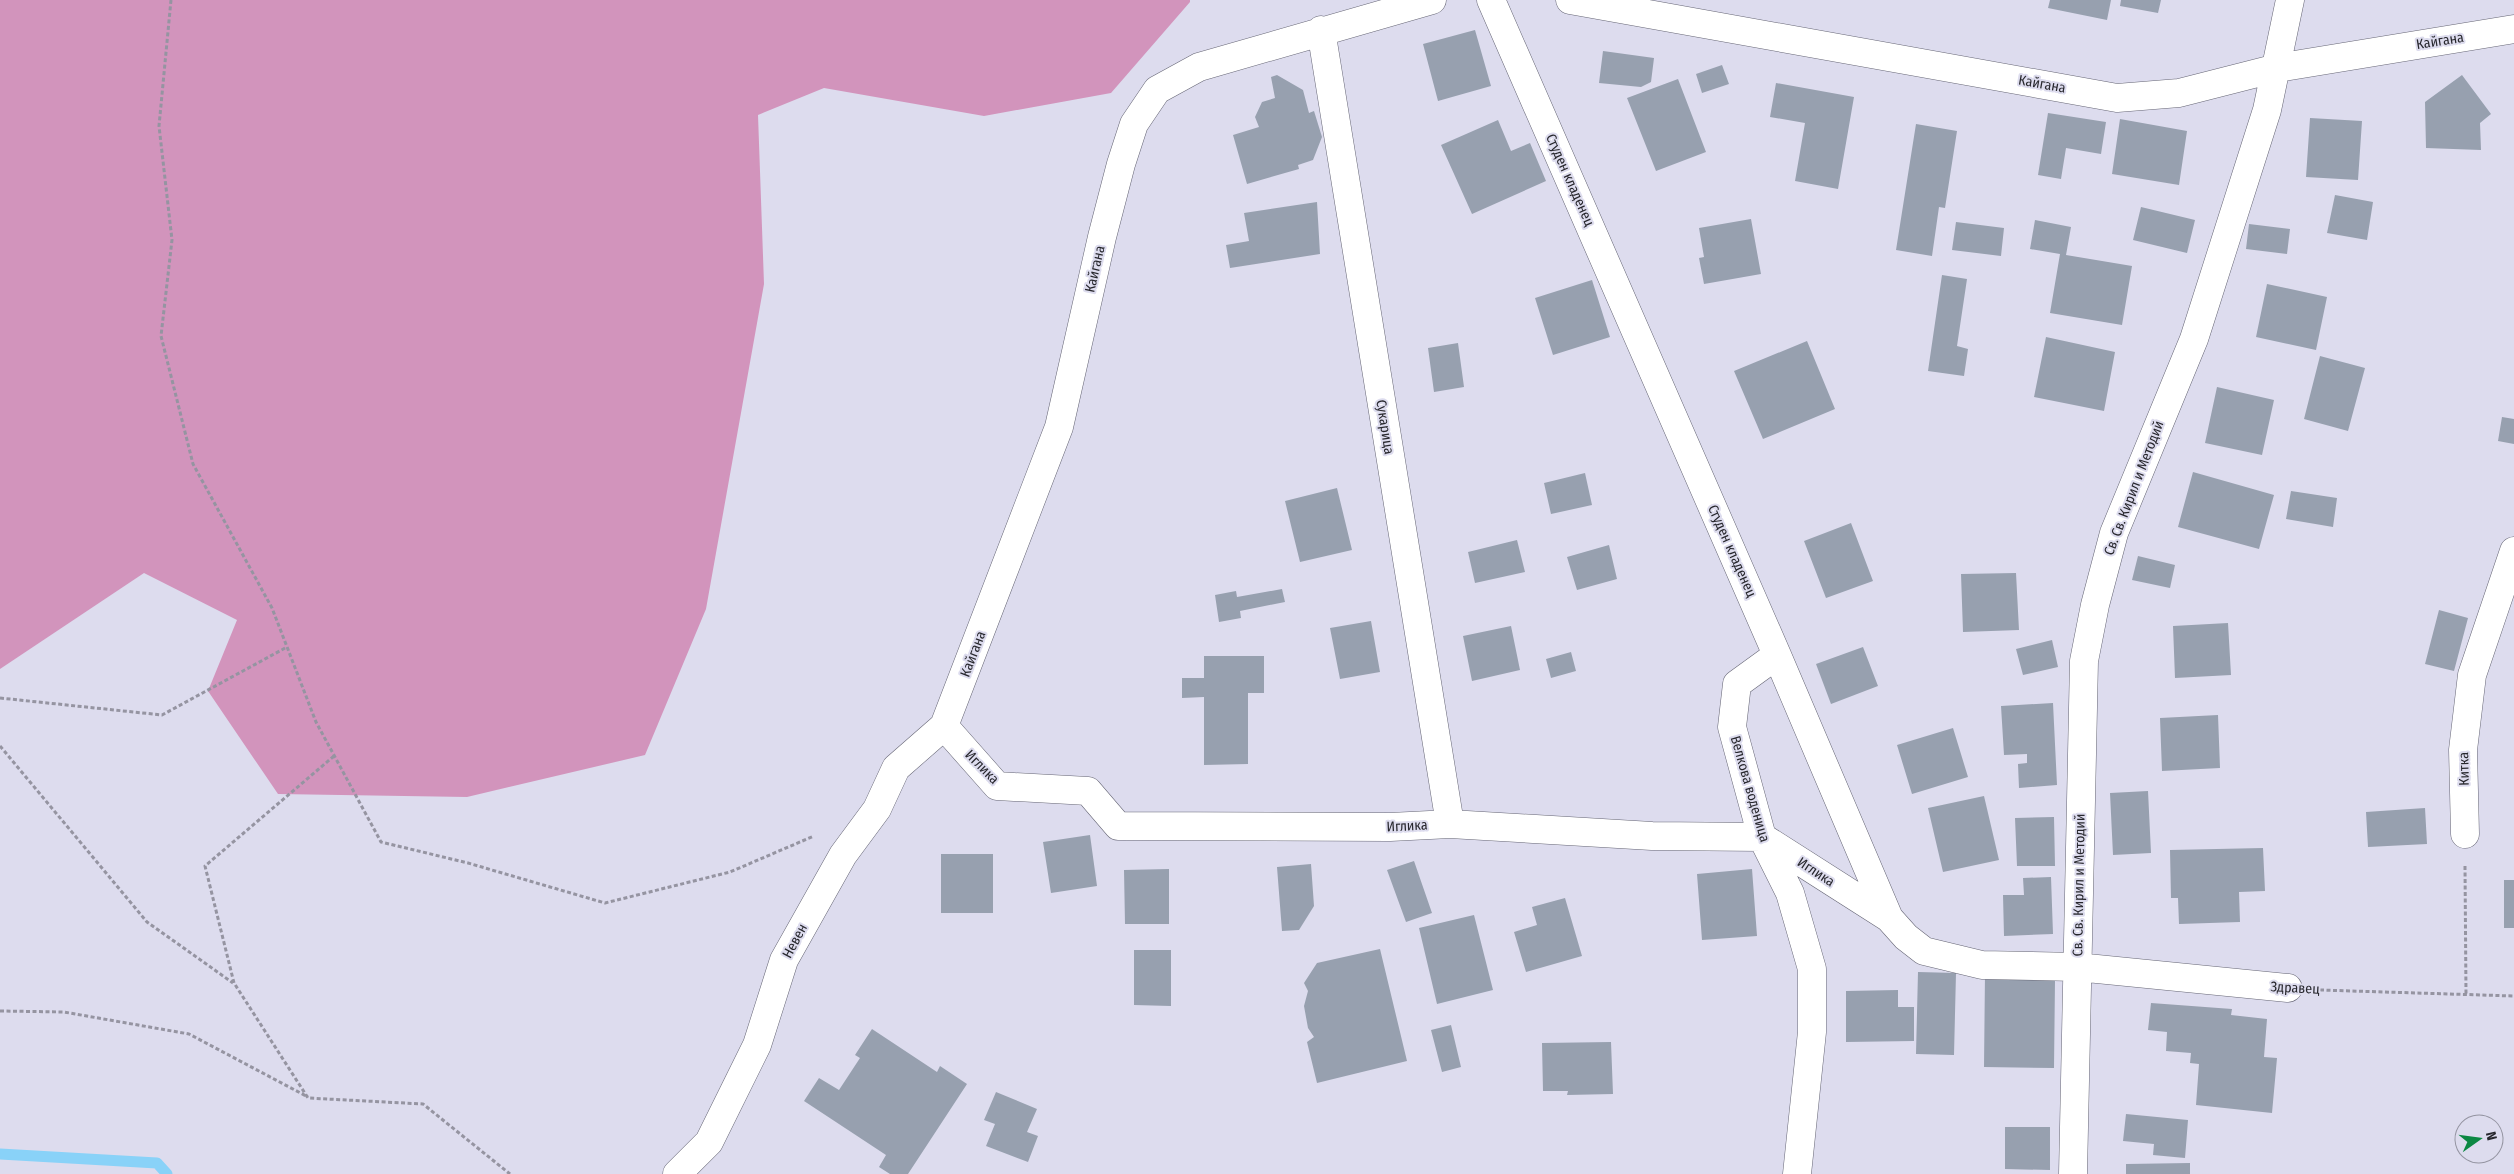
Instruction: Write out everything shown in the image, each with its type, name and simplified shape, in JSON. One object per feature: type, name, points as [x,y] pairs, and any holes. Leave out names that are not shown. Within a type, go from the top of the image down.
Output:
[{"type":"street","name":"Кайгана","points":[[944,726],[1059,427],[1104,228],[1134,124],[1157,90],[1199,67],[1321,30],[1432,0]]},
{"type":"street","name":"Студен кладенец","points":[[1491,0],[1777,655],[1889,918],[1906,937],[1924,951],[1982,965],[2077,968]]},
{"type":"street","name":"Кайгана","points":[[1570,0],[2117,98],[2179,93],[2277,68],[2514,29]]},
{"type":"street","name":"Св. Св. Кирил и Методий","points":[[2072,1174],[2084,661],[2095,605],[2114,533],[2194,339],[2268,110],[2290,0]]},
{"type":"street","name":"Сукарица","points":[[1321,30],[1450,824]]},
{"type":"street","name":"Китка","points":[[2465,834],[2463,750],[2472,675],[2514,550]]},
{"type":"street","name":"Велкова воденица","points":[[1777,655],[1737,684],[1732,727],[1762,837],[1790,893],[1812,969],[1812,1032],[1797,1174]]},
{"type":"street","name":"Иглика","points":[[944,726],[997,786],[1088,790],[1118,826],[1390,827],[1450,824],[1652,836],[1762,837],[1889,918]]},
{"type":"street","name":"Невен","points":[[677,1174],[709,1142],[757,1045],[784,960],[843,855],[877,809],[896,768],[944,726]]},
{"type":"street","name":"Здравец","points":[[2077,968],[2288,988]]},
{"type":"path","points":[[171,0],[160,126],[172,240],[161,336],[193,464],[272,608],[316,722],[381,842],[468,863],[605,903],[730,872],[822,832]]},
{"type":"path","points":[[0,698],[162,715],[287,647]]},
{"type":"path","points":[[0,746],[147,922],[234,984]]},
{"type":"path","points":[[308,1098],[234,984],[205,866],[334,756]]},
{"type":"path","points":[[2465,834],[2466,995]]},
{"type":"path","name":"Здравец","points":[[2288,988],[2514,996]]},
{"type":"path","points":[[0,1011],[64,1012],[189,1034],[308,1098],[423,1104],[510,1174]]},
{"type":"shaded area","points":[[0,0],[1190,0],[1190,2],[1111,93],[984,116],[824,88],[758,115],[764,284],[706,609],[645,755],[467,797],[278,794],[208,691],[237,620],[144,573],[0,669]]},
{"type":"building","points":[[2050,0],[2111,0],[2107,20],[2048,8]]},
{"type":"building","points":[[2121,0],[2161,0],[2158,13],[2120,6]]},
{"type":"building","points":[[1475,30],[1491,86],[1438,101],[1423,44]]},
{"type":"building","points":[[1603,51],[1654,58],[1651,82],[1641,87],[1599,83]]},
{"type":"building","points":[[1722,65],[1729,84],[1702,93],[1696,74]]},
{"type":"building","points":[[1277,75],[1303,90],[1309,113],[1314,111],[1322,137],[1313,160],[1298,165],[1299,169],[1247,184],[1233,135],[1259,127],[1255,117],[1262,102],[1275,98],[1271,77]]},
{"type":"building","points":[[2462,75],[2491,114],[2480,123],[2481,150],[2426,148],[2425,102]]},
{"type":"building","points":[[1678,79],[1706,152],[1656,171],[1627,98]]},
{"type":"building","points":[[1776,83],[1854,97],[1838,189],[1795,181],[1805,123],[1770,117]]},
{"type":"building","points":[[2048,113],[2106,122],[2101,154],[2066,148],[2061,179],[2038,175]]},
{"type":"building","points":[[2310,118],[2362,121],[2358,180],[2306,177]]},
{"type":"building","points":[[2120,119],[2187,131],[2179,185],[2112,174]]},
{"type":"building","points":[[1498,120],[1511,151],[1530,143],[1546,181],[1472,214],[1441,145]]},
{"type":"building","points":[[1916,124],[1957,131],[1945,208],[1939,207],[1932,256],[1896,250]]},
{"type":"building","points":[[2335,195],[2373,202],[2367,240],[2327,233]]},
{"type":"building","points":[[1317,202],[1320,254],[1230,268],[1226,245],[1249,241],[1244,213]]},
{"type":"building","points":[[2141,207],[2195,220],[2187,253],[2133,240]]},
{"type":"building","points":[[1751,219],[1761,274],[1704,284],[1699,258],[1704,257],[1699,228]]},
{"type":"building","points":[[2035,220],[2071,227],[2066,255],[2132,266],[2122,325],[2050,313],[2060,254],[2030,249]]},
{"type":"building","points":[[1956,222],[2004,228],[2001,256],[1952,250]]},
{"type":"building","points":[[2249,224],[2290,229],[2287,254],[2246,249]]},
{"type":"building","points":[[1942,275],[1967,279],[1957,346],[1968,349],[1964,376],[1928,371]]},
{"type":"building","points":[[1592,280],[1610,337],[1553,355],[1535,298]]},
{"type":"building","points":[[2267,284],[2327,297],[2316,350],[2256,337]]},
{"type":"building","points":[[2046,337],[2115,352],[2104,411],[2034,397]]},
{"type":"building","points":[[1807,341],[1835,409],[1763,439],[1734,371]]},
{"type":"building","points":[[1458,343],[1464,387],[1434,392],[1428,348]]},
{"type":"building","points":[[2320,356],[2365,368],[2348,431],[2304,419]]},
{"type":"building","points":[[2217,387],[2274,400],[2262,455],[2205,443]]},
{"type":"building","points":[[2502,417],[2514,419],[2514,444],[2498,441]]},
{"type":"building","points":[[2193,472],[2274,495],[2259,549],[2178,527]]},
{"type":"building","points":[[1585,473],[1592,505],[1551,514],[1544,483]]},
{"type":"building","points":[[1337,488],[1352,550],[1300,562],[1285,501]]},
{"type":"building","points":[[2291,491],[2337,498],[2333,527],[2286,519]]},
{"type":"building","points":[[1851,523],[1873,581],[1826,598],[1804,541]]},
{"type":"building","points":[[1517,540],[1525,572],[1475,583],[1468,552]]},
{"type":"building","points":[[1609,545],[1617,579],[1577,590],[1567,557]]},
{"type":"building","points":[[2138,556],[2175,565],[2170,588],[2132,580]]},
{"type":"building","points":[[2016,573],[2019,630],[1963,632],[1961,574]]},
{"type":"building","points":[[1282,589],[1285,602],[1240,611],[1241,618],[1219,622],[1215,595],[1236,591],[1237,597]]},
{"type":"building","points":[[2439,610],[2468,618],[2454,671],[2425,664]]},
{"type":"building","points":[[1371,621],[1380,672],[1340,679],[1330,628]]},
{"type":"building","points":[[2228,623],[2231,675],[2175,678],[2173,626]]},
{"type":"building","points":[[1511,626],[1520,670],[1472,681],[1463,636]]},
{"type":"building","points":[[2052,640],[2058,667],[2023,675],[2016,649]]},
{"type":"building","points":[[1863,647],[1878,686],[1831,704],[1816,664]]},
{"type":"building","points":[[1571,652],[1576,671],[1551,678],[1546,659]]},
{"type":"building","points":[[1204,656],[1264,656],[1264,693],[1248,693],[1248,764],[1204,765],[1204,697],[1182,698],[1182,678],[1204,678]]},
{"type":"building","points":[[2053,703],[2057,785],[2019,788],[2018,764],[2027,763],[2027,754],[2004,755],[2001,706]]},
{"type":"building","points":[[2218,715],[2220,768],[2162,771],[2160,718]]},
{"type":"building","points":[[1953,728],[1968,777],[1912,794],[1897,745]]},
{"type":"building","points":[[2148,791],[2151,853],[2113,855],[2110,793]]},
{"type":"building","points":[[1984,796],[1999,860],[1943,872],[1928,808]]},
{"type":"building","points":[[2425,808],[2427,844],[2368,847],[2366,812]]},
{"type":"building","points":[[2054,817],[2055,866],[2017,866],[2015,818]]},
{"type":"building","points":[[1090,835],[1097,886],[1051,893],[1043,842]]},
{"type":"building","points":[[2263,848],[2265,891],[2239,892],[2240,922],[2179,924],[2178,898],[2171,898],[2170,850]]},
{"type":"building","points":[[941,854],[993,854],[993,913],[941,913]]},
{"type":"building","points":[[1414,861],[1432,913],[1406,922],[1387,870]]},
{"type":"building","points":[[1311,864],[1314,906],[1299,930],[1282,931],[1277,867]]},
{"type":"building","points":[[1169,869],[1169,924],[1125,924],[1124,870]]},
{"type":"building","points":[[1752,869],[1757,936],[1702,940],[1697,874]]},
{"type":"building","points":[[2051,877],[2053,934],[2004,936],[2003,895],[2024,895],[2023,878]]},
{"type":"building","points":[[2504,880],[2514,880],[2514,928],[2504,928]]},
{"type":"building","points":[[1565,898],[1582,956],[1526,972],[1514,932],[1537,925],[1532,907]]},
{"type":"building","points":[[1474,915],[1493,990],[1437,1004],[1419,928]]},
{"type":"building","points":[[1380,949],[1407,1061],[1317,1083],[1307,1042],[1314,1037],[1308,1028],[1304,1006],[1308,991],[1304,983],[1317,963]]},
{"type":"building","points":[[1134,950],[1171,950],[1171,1006],[1134,1005]]},
{"type":"building","points":[[1918,972],[1956,973],[1954,1055],[1916,1054]]},
{"type":"building","points":[[1985,974],[2055,980],[2054,1068],[1984,1067]]},
{"type":"building","points":[[1898,990],[1898,1007],[1914,1007],[1914,1041],[1846,1042],[1846,991]]},
{"type":"building","points":[[2151,1003],[2232,1009],[2231,1015],[2267,1019],[2264,1057],[2277,1058],[2272,1113],[2196,1105],[2199,1064],[2190,1063],[2191,1053],[2166,1051],[2167,1032],[2148,1030]]},
{"type":"building","points":[[1451,1025],[1461,1067],[1442,1072],[1431,1030]]},
{"type":"building","points":[[872,1029],[937,1072],[940,1066],[967,1084],[908,1174],[890,1174],[879,1167],[886,1155],[804,1101],[819,1078],[839,1090],[860,1058],[855,1055]]},
{"type":"building","points":[[1611,1042],[1613,1094],[1567,1095],[1568,1091],[1543,1091],[1542,1043]]},
{"type":"building","points":[[996,1092],[1037,1109],[1027,1132],[1038,1136],[1028,1162],[986,1146],[995,1124],[984,1120]]},
{"type":"building","points":[[2126,1114],[2188,1120],[2185,1158],[2153,1155],[2154,1144],[2123,1141]]},
{"type":"building","points":[[2005,1127],[2050,1127],[2050,1170],[2005,1169]]},
{"type":"building","points":[[2190,1163],[2190,1174],[2126,1174],[2126,1164]]},
{"type":"waterway","points":[[0,1154],[157,1163],[167,1174]]}]
